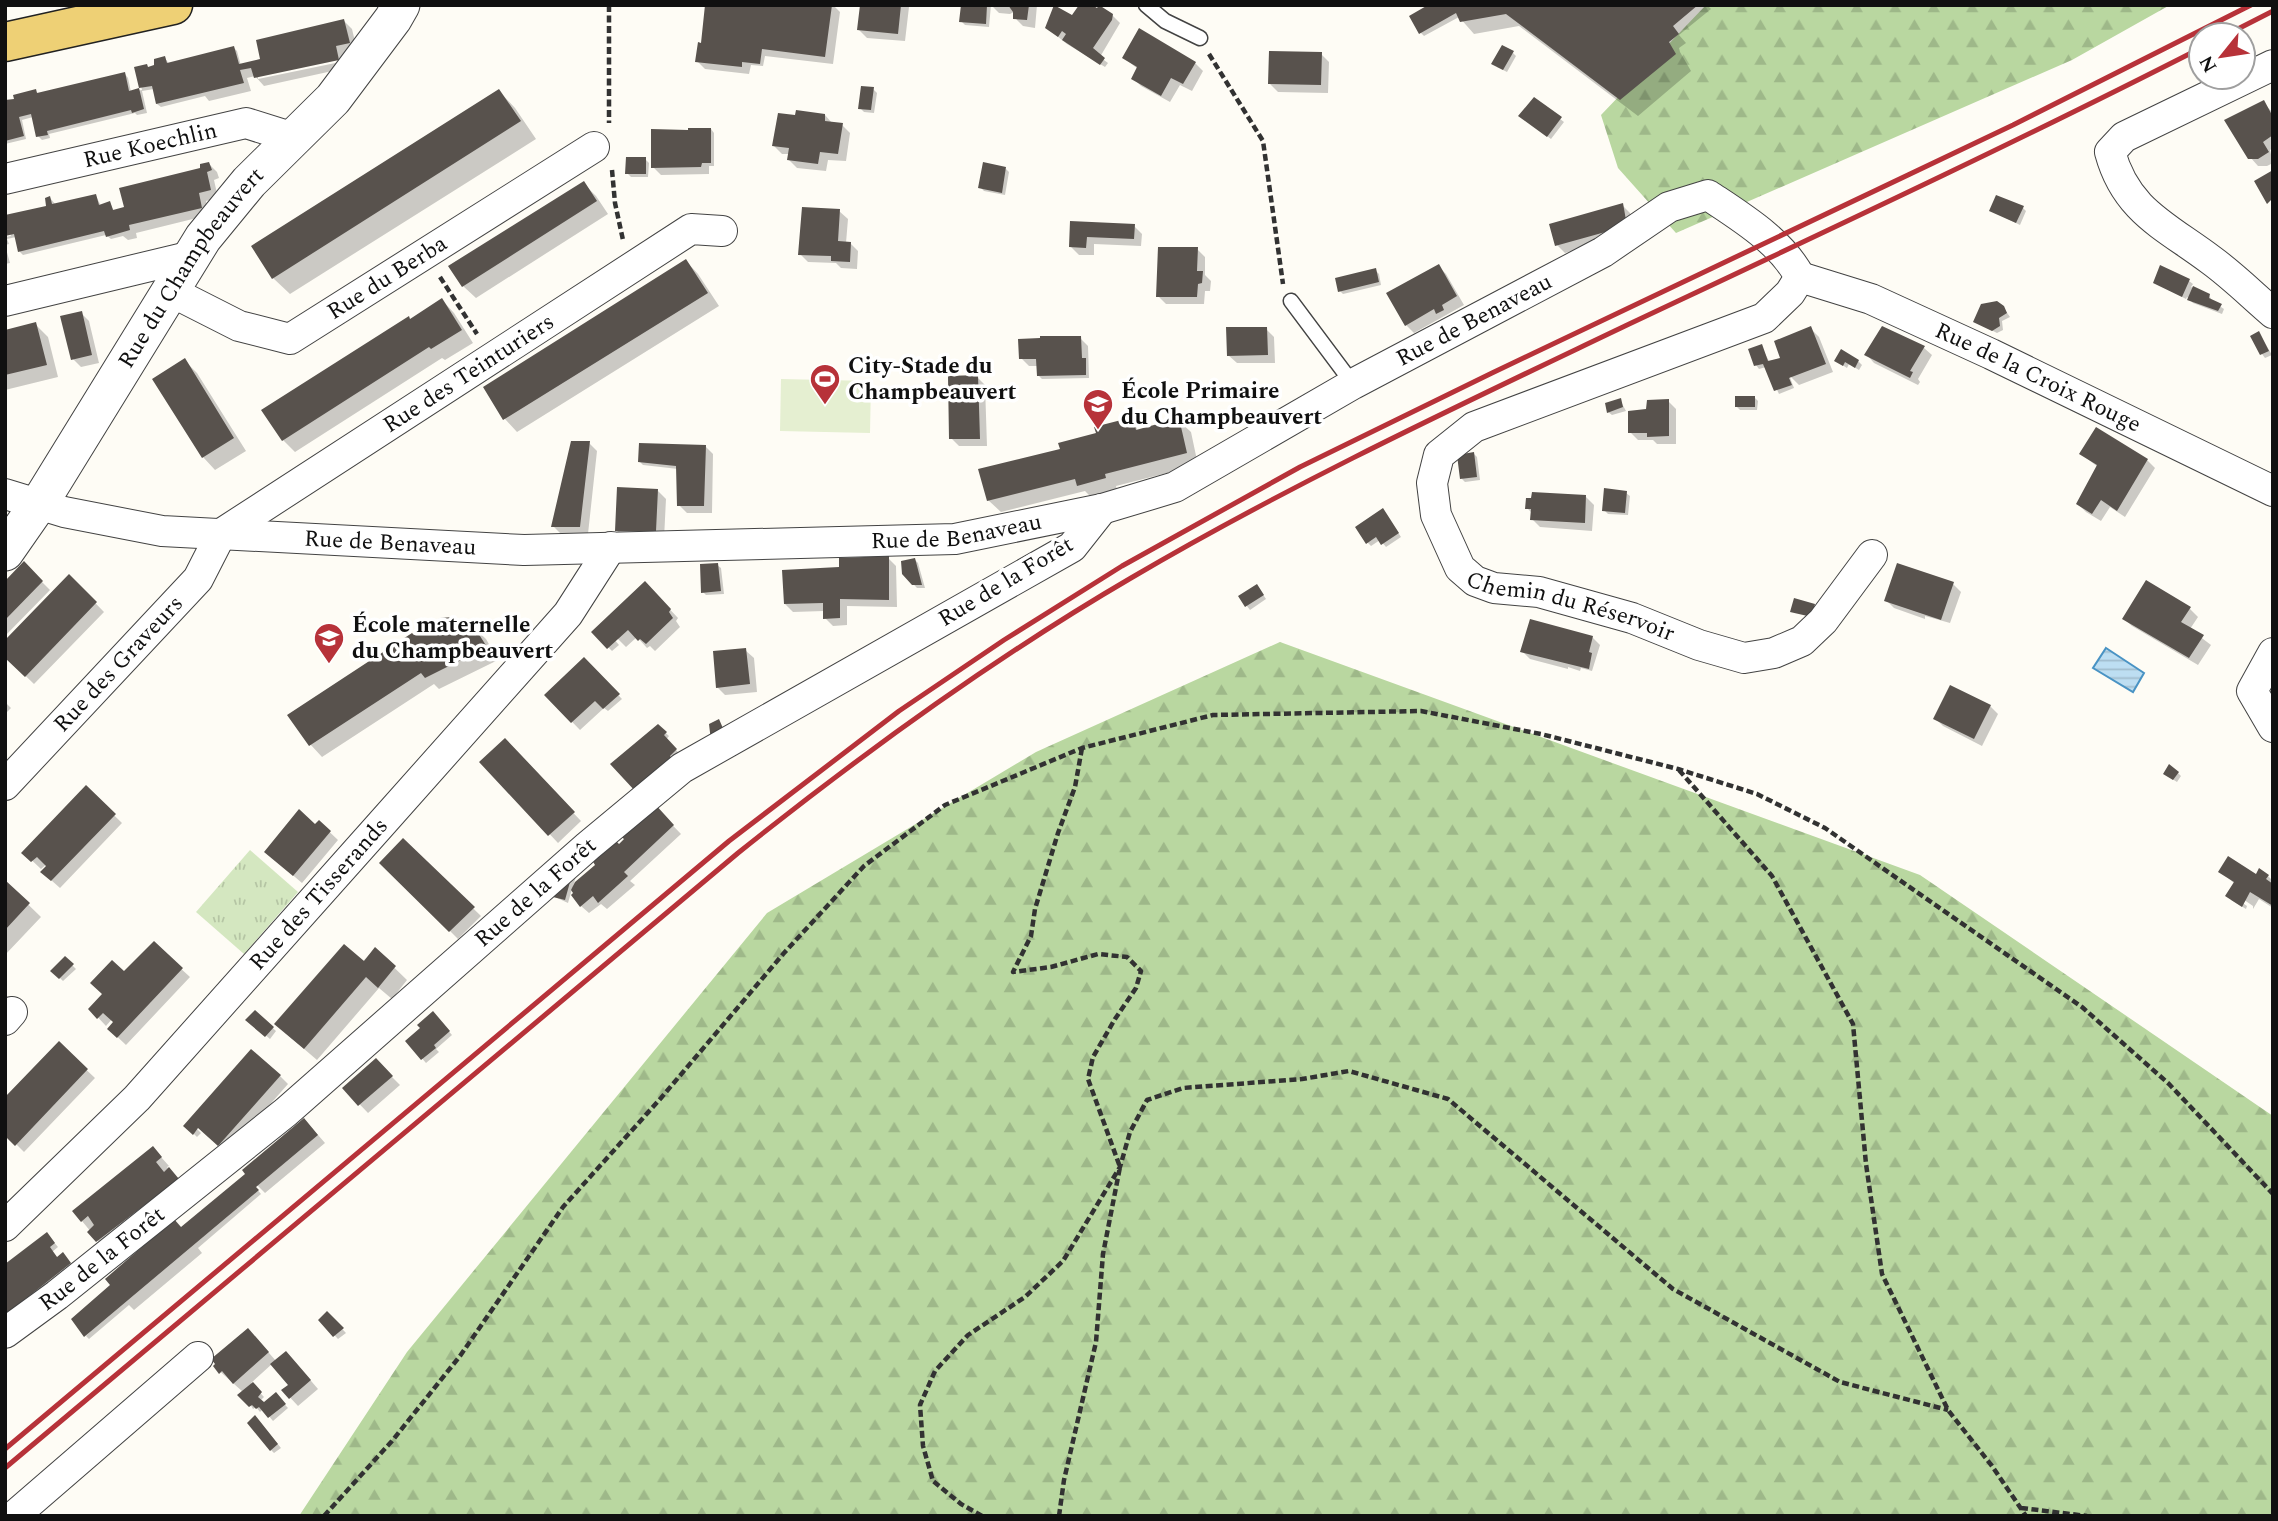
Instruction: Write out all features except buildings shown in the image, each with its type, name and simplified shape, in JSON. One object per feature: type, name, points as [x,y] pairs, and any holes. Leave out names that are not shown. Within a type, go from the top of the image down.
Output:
[{"type":"main road","points":[[5,42],[173,5]]},
{"type":"street","name":"Rue du Champbeauvert","points":[[5,552],[22,499],[170,291],[203,238],[249,182],[333,99],[401,5]]},
{"type":"street","points":[[2273,65],[2124,137],[2110,152],[2116,174],[2138,206],[2214,261],[2273,313]]},
{"type":"street","name":"Rue Koechlin","points":[[5,179],[246,123],[294,138]]},
{"type":"street","name":"Rue du Berba","points":[[170,291],[239,326],[290,339],[426,254],[603,155]]},
{"type":"street","name":"Rue de Benaveau","points":[[22,499],[64,512],[162,531],[524,550],[955,539],[1102,509],[1175,487],[1353,384],[1603,252],[1669,207],[1708,195],[1756,227],[1794,267],[1800,277]]},
{"type":"street","name":"Rue des Teinturiers","points":[[221,534],[691,229],[722,231]]},
{"type":"street","points":[[5,301],[192,256]]},
{"type":"street","name":"Rue de la Croix Rouge","points":[[1800,277],[1871,299],[2273,491]]},
{"type":"street","name":"Chemin du Réservoir","points":[[1800,277],[1790,293],[1763,318],[1474,427],[1439,455],[1432,483],[1436,515],[1460,568],[1475,581],[1494,588],[1539,592],[1622,615],[1699,645],[1744,658],[1774,653],[1802,641],[1823,621],[1872,555]]},
{"type":"street","name":"Rue de la Forêt","points":[[5,1333],[57,1295],[286,1112],[588,846],[682,768],[1072,547],[1102,509]]},
{"type":"street","name":"Rue des Graveurs","points":[[5,785],[198,579],[221,534]]},
{"type":"street","name":"Rue des Tisserands","points":[[5,1226],[136,1098],[374,832],[568,614],[611,547]]},
{"type":"street","points":[[2273,653],[2252,691],[2273,726]]},
{"type":"street","points":[[14,1516],[198,1357]]},
{"type":"lane","points":[[1146,5],[1165,22],[1200,38]]},
{"type":"lane","points":[[1291,301],[1353,384]]},
{"type":"path","points":[[609,5],[610,99]]},
{"type":"path","points":[[1200,38],[1262,141],[1283,288],[1291,301]]},
{"type":"path","points":[[603,155],[629,270]]},
{"type":"path","points":[[426,254],[492,359]]},
{"type":"path","points":[[324,1516],[392,1441],[460,1356],[563,1207],[864,866],[945,805],[1083,748],[1213,715],[1421,711],[1541,734],[1678,769],[1757,794],[1825,828],[2082,1007],[2169,1084],[2273,1194]]},
{"type":"path","points":[[1083,748],[1076,787],[1058,833],[1035,909],[1031,936],[1013,972],[1051,967],[1098,954],[1126,957],[1141,971],[1136,988],[1094,1057],[1088,1079],[1120,1167]]},
{"type":"path","points":[[1678,769],[1772,876],[1853,1024],[1866,1164],[1882,1273],[1948,1410],[1992,1466],[2026,1516]]},
{"type":"path","points":[[1059,1516],[1064,1480],[1096,1342],[1103,1254],[1129,1132],[1147,1100],[1183,1088],[1302,1079],[1349,1071],[1448,1099],[1673,1289],[1840,1382],[1948,1410]]},
{"type":"path","points":[[982,1516],[961,1504],[933,1481],[923,1446],[920,1405],[935,1371],[968,1335],[1025,1297],[1063,1261],[1120,1167]]},
{"type":"path","points":[[2020,1508],[2087,1516]]},
{"type":"green space","points":[[1706,5],[2170,5],[2072,60],[1676,233],[1618,168],[1601,115]]},
{"type":"green space","name":"City-Stade du Champbeauvert","points":[[781,379],[871,381],[870,433],[780,431]]},
{"type":"green space","points":[[1280,642],[1920,875],[2273,1116],[2273,1516],[299,1516],[407,1352],[767,913],[1036,752]]},
{"type":"green space","points":[[250,850],[298,892],[244,954],[196,912]]},
{"type":"water","points":[[2106,648],[2144,673],[2133,692],[2093,668]]},
{"type":"railway","points":[[5,1449],[729,841],[899,711],[1004,640],[1122,566],[1300,467],[2013,125],[2251,5]]},
{"type":"railway","points":[[2253,21],[2273,11]]},
{"type":"railway","points":[[5,1468],[738,853],[929,708],[1029,641],[1191,543],[1375,447],[1986,155],[2187,55]]},
{"type":"place","name":"City-Stade du Champbeauvert","points":[[825,406]]},
{"type":"place","name":"École Primaire du Champbeauvert","points":[[1098,431]]},
{"type":"place","name":"École maternelle du Champbeauvert","points":[[329,665]]}]
